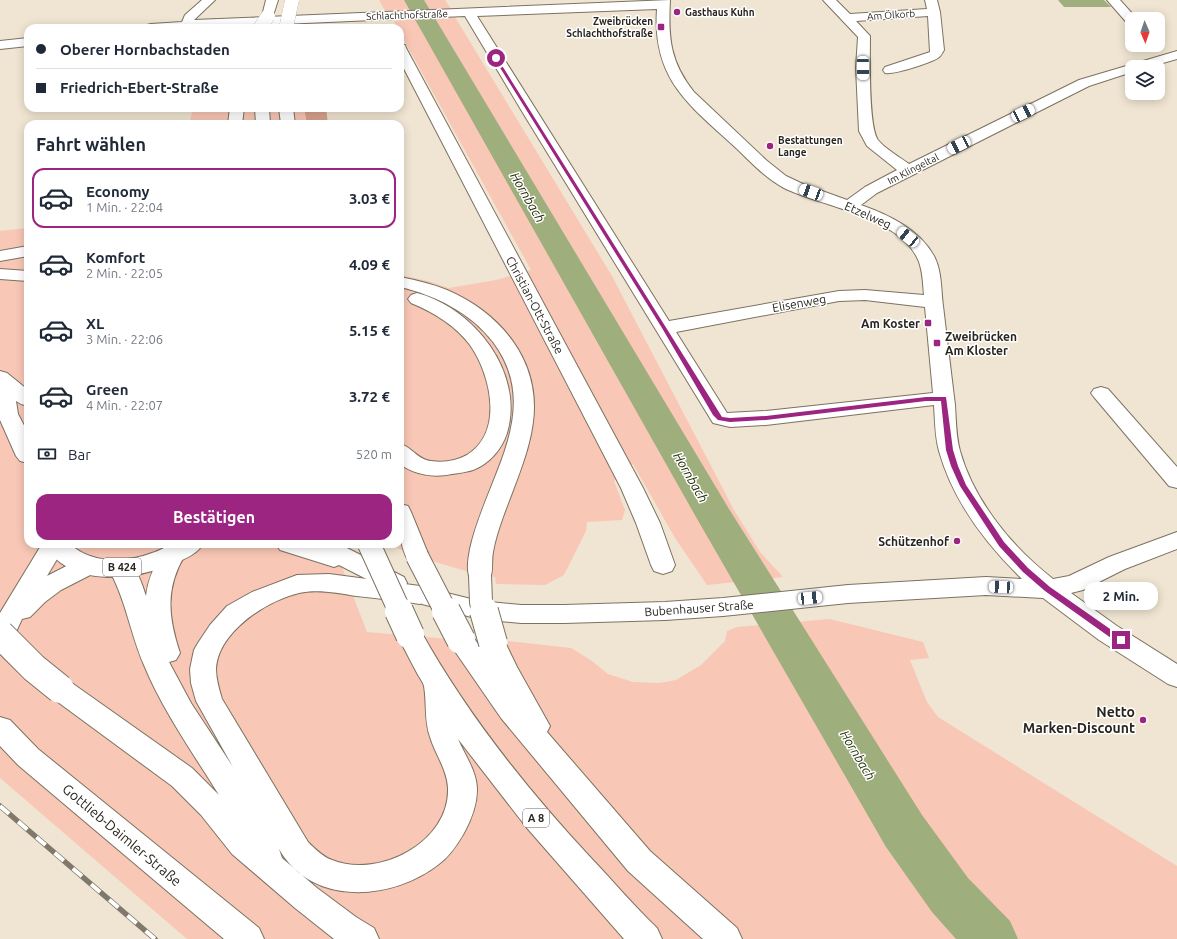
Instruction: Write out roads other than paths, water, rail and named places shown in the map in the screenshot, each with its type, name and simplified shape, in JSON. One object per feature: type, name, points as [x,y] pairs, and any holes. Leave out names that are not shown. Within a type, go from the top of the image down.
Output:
[{"type":"main road","points":[[187,24],[189,18],[209,0]]},
{"type":"main road","points":[[266,22],[272,0]]},
{"type":"main road","points":[[287,24],[292,0]]},
{"type":"main road","name":"Am Ölkorb","points":[[828,0],[862,33],[865,40],[863,68],[864,122],[868,138],[881,151],[908,171]]},
{"type":"main road","points":[[1113,0],[1125,13]]},
{"type":"main road","name":"Schlachthofstraße","points":[[187,24],[664,2]]},
{"type":"main road","name":"Etzelweg","points":[[664,2],[662,33],[666,58],[676,78],[697,105],[779,178],[798,188],[886,220],[908,237],[926,257],[930,269],[950,450],[954,466],[963,486],[1002,544],[1026,570],[1047,589],[1081,614],[1177,677]]},
{"type":"main road","name":"Am Ölkorb","points":[[848,18],[933,6],[937,50],[935,54],[890,70]]},
{"type":"main road","points":[[461,12],[503,69],[665,328],[716,415],[720,418],[730,420],[766,418],[926,399],[944,399]]},
{"type":"main road","points":[[388,15],[389,24]]},
{"type":"main road","points":[[0,45],[24,42]]},
{"type":"main road","name":"Im Klingeltal","points":[[1151,60],[1166,54]]},
{"type":"main road","name":"Christian-Ott-Straße","points":[[404,56],[632,488],[648,523],[663,565]]},
{"type":"main road","name":"Im Klingeltal","points":[[849,206],[871,190],[1084,83],[1125,70]]},
{"type":"main road","points":[[0,256],[24,252]]},
{"type":"main road","points":[[0,274],[24,276]]},
{"type":"main road","points":[[404,283],[445,295],[473,312],[505,343],[517,365],[522,380],[525,408],[523,428],[518,446],[488,526],[482,548],[480,574],[481,602],[493,643],[505,670],[520,695],[555,763]]},
{"type":"main road","points":[[404,295],[435,307],[454,319],[480,345],[497,381],[500,409],[498,428],[494,442],[484,455],[468,464],[448,469],[427,468],[415,465],[404,457]]},
{"type":"main road","name":"Elisenweg","points":[[665,328],[839,296],[865,295],[934,302]]},
{"type":"main road","points":[[1,378],[24,397]]},
{"type":"main road","points":[[1,378],[5,387],[8,412],[12,427],[24,444]]},
{"type":"main road","points":[[1101,392],[1177,481]]},
{"type":"main road","points":[[404,522],[417,556],[461,640],[511,710],[639,861],[726,939]]},
{"type":"main road","name":"Bubenhauser Straße","points":[[327,548],[360,566],[420,595],[479,610],[521,614],[614,614],[723,607],[848,594],[986,586],[1047,589],[1074,584],[1117,563],[1177,540]]},
{"type":"main road","points":[[2,634],[21,596],[53,548]]},
{"type":"main road","name":"B 424","points":[[59,548],[72,558],[89,565],[120,568],[147,564],[182,549]]},
{"type":"main road","name":"Bubenhauser Straße","points":[[301,548],[360,566]]},
{"type":"main road","name":"A 8","points":[[371,548],[410,635],[438,686],[475,739],[539,822],[646,939]]},
{"type":"main road","points":[[182,549],[164,566],[160,582],[158,597],[158,620],[164,643],[181,683],[196,706],[250,774]]},
{"type":"main road","points":[[2,634],[39,593],[60,579],[89,565]]},
{"type":"main road","points":[[120,568],[125,574],[132,588],[157,665],[182,711],[233,792],[262,842],[270,866]]},
{"type":"main road","points":[[420,595],[329,583],[297,584],[260,598],[236,613],[219,632],[207,650],[203,669],[204,683],[209,701],[250,774],[297,852],[310,863],[325,872],[348,878],[372,879],[399,872],[429,855],[446,836],[458,814],[462,796],[458,764],[443,735],[438,686]]},
{"type":"main road","points":[[2,634],[34,668],[182,778],[211,806],[243,844],[306,898],[345,928],[363,939]]},
{"type":"main road","name":"Gottlieb-Daimler-Straße","points":[[0,728],[28,757],[248,939]]},
{"type":"waterway","name":"Hornbach","points":[[414,0],[715,517],[904,831],[950,895],[991,939]]},
{"type":"railway","points":[[0,806],[155,939]]},
{"type":"place","name":"Gasthaus Kuhn","points":[[677,12]]},
{"type":"place","name":"Zweibrücken Schlachthofstraße","points":[[661,27]]},
{"type":"place","name":"Bestattungen Lange","points":[[770,146]]},
{"type":"place","name":"Am Koster","points":[[928,323]]},
{"type":"place","name":"Zweibrücken Am Kloster","points":[[937,343]]},
{"type":"place","name":"Schützenhof","points":[[957,541]]},
{"type":"place","name":"Netto Marken-Discount","points":[[1143,720]]}]
